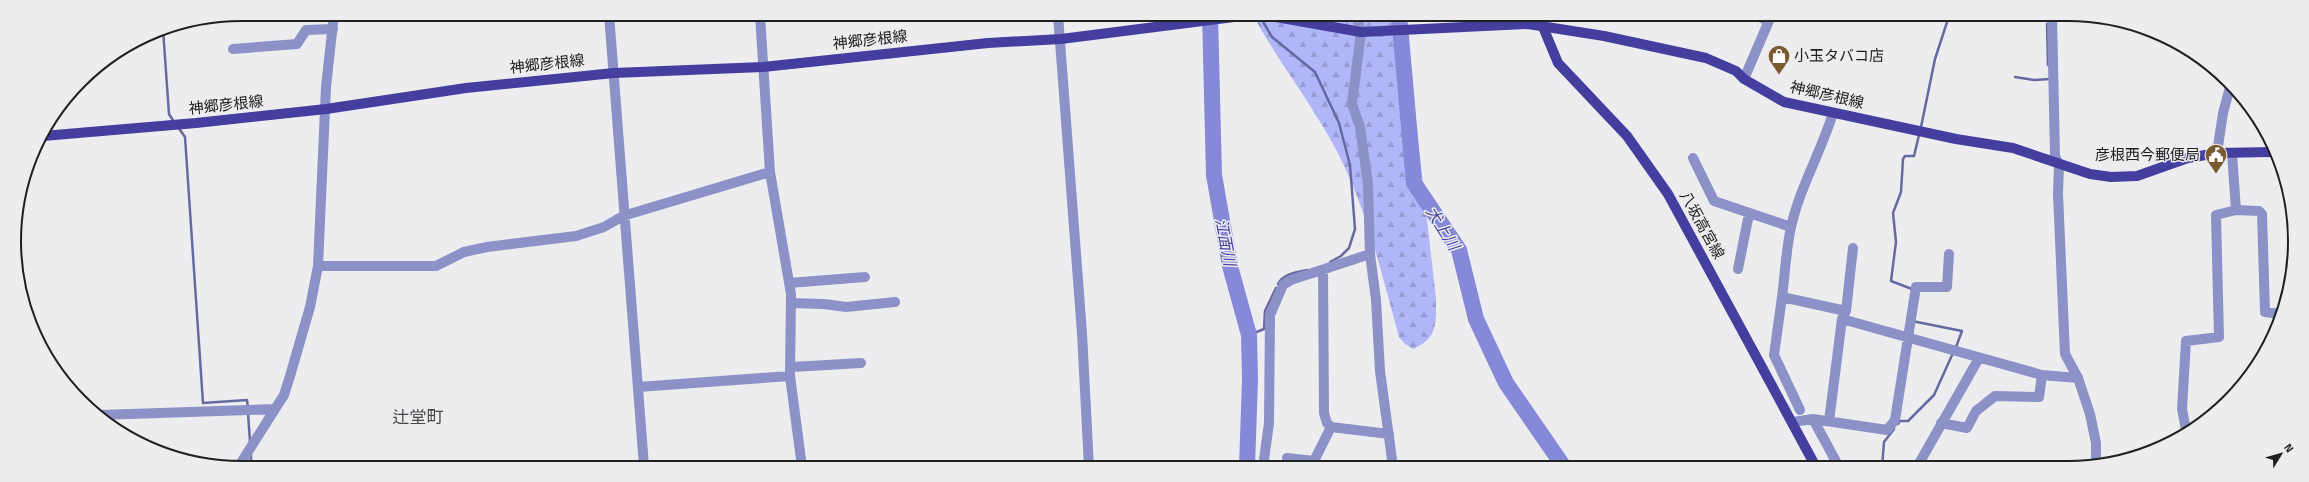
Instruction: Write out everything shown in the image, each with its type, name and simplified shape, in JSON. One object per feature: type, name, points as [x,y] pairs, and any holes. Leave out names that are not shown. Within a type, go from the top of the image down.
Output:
[{"type":"main road","name":"神郷彦根線","points":[[48,136],[196,124],[326,109],[466,88],[614,73],[763,67],[988,43],[1061,39],[1194,21]]},
{"type":"main road","name":"神郷彦根線","points":[[1301,21],[1365,31],[1528,24],[1542,26],[1706,58],[1736,71],[1744,78],[1784,102],[1956,139],[2013,148],[2059,165],[2090,174],[2111,177],[2130,176],[2188,158],[2217,152],[2269,152]]},
{"type":"main road","name":"八坂高宮線","points":[[1540,21],[1558,63],[1627,136],[1668,194],[1813,461]]},
{"type":"street","points":[[242,461],[284,395],[310,307],[318,266],[326,87],[334,21]]},
{"type":"street","points":[[610,21],[623,216],[644,461]]},
{"type":"street","points":[[760,21],[770,172],[789,283],[791,303],[791,372],[801,461]]},
{"type":"street","points":[[1059,21],[1081,325],[1089,461]]},
{"type":"street","points":[[1359,21],[1365,31],[1352,104],[1360,127],[1368,184],[1370,254],[1376,300],[1380,371],[1392,461]]},
{"type":"street","points":[[1744,78],[1768,21]]},
{"type":"street","points":[[2052,21],[2055,156],[2059,165],[2058,194],[2065,354],[2078,378],[2094,429],[2096,459]]},
{"type":"street","points":[[233,49],[296,44],[306,30],[333,29]]},
{"type":"street","points":[[2217,152],[2222,113],[2229,91]]},
{"type":"street","points":[[1800,410],[1774,355],[1791,227],[1813,162],[1823,143],[1833,113]]},
{"type":"street","points":[[2232,153],[2236,210]]},
{"type":"street","points":[[1693,158],[1714,201],[1791,227]]},
{"type":"street","points":[[318,266],[436,266],[464,252],[487,247],[576,236],[604,227],[623,216],[770,172]]},
{"type":"street","points":[[2185,427],[2182,409],[2186,341],[2219,337],[2216,215],[2236,210],[2259,211],[2262,214],[2265,312],[2275,313]]},
{"type":"street","points":[[1738,269],[1749,214]]},
{"type":"street","points":[[1829,422],[1853,248]]},
{"type":"street","points":[[1264,461],[1269,423],[1270,315],[1283,285],[1291,280],[1370,254]]},
{"type":"street","points":[[1793,422],[1813,419],[1887,430],[1895,420],[1916,286],[1947,287],[1949,254]]},
{"type":"street","points":[[1323,270],[1324,413],[1327,423],[1331,427],[1389,434]]},
{"type":"street","points":[[789,283],[864,277]]},
{"type":"street","points":[[1782,297],[1844,315],[1908,339],[2042,375],[2078,378]]},
{"type":"street","points":[[791,303],[824,304],[846,307],[895,302]]},
{"type":"street","points":[[1920,461],[1979,358]]},
{"type":"street","points":[[638,387],[791,372],[861,363]]},
{"type":"street","points":[[1941,423],[1967,428],[1976,411],[1995,396],[2039,397],[2042,375]]},
{"type":"street","points":[[106,415],[275,409]]},
{"type":"street","points":[[1813,419],[1836,461]]},
{"type":"street","points":[[1316,461],[1331,427]]},
{"type":"street","points":[[1287,458],[1301,461]]},
{"type":"green space","points":[[1256,21],[1405,21],[1436,299],[1434,329],[1427,340],[1413,349],[1405,344],[1399,337],[1372,239],[1355,190],[1345,167],[1324,128]]},
{"type":"waterway","name":"江面川","points":[[1210,21],[1214,175],[1230,266],[1249,335],[1250,379],[1247,461]]},
{"type":"waterway","points":[[1263,21],[1272,37],[1315,72],[1339,123],[1350,165],[1355,229],[1349,248],[1341,256],[1330,262]]},
{"type":"waterway","name":"犬上川","points":[[1400,21],[1414,183],[1459,250],[1476,319],[1506,383],[1560,461]]},
{"type":"waterway","points":[[1921,127],[1935,59],[1947,21]]},
{"type":"waterway","points":[[2047,24],[2048,65]]},
{"type":"waterway","points":[[163,36],[169,114],[174,122]]},
{"type":"waterway","points":[[2015,77],[2034,80],[2050,79]]},
{"type":"waterway","points":[[178,127],[185,137],[203,403],[247,400],[248,408]]},
{"type":"waterway","points":[[1912,289],[1891,281],[1896,242],[1893,213],[1901,192],[1903,159],[1905,156],[1914,156],[1919,135]]},
{"type":"waterway","points":[[1278,284],[1287,276],[1307,270]]},
{"type":"waterway","points":[[1249,335],[1264,329],[1265,311],[1276,288]]},
{"type":"waterway","points":[[1912,321],[1962,331],[1956,347]]},
{"type":"waterway","points":[[1898,424],[1900,421],[1908,421],[1934,395],[1953,353]]},
{"type":"waterway","points":[[248,413],[250,442]]},
{"type":"waterway","points":[[1882,461],[1884,442],[1894,429]]},
{"type":"waterway","points":[[251,455],[251,461]]},
{"type":"place","name":"小玉タバコ店","points":[[1779,76]]},
{"type":"place","name":"彦根西今郵便局","points":[[2216,174]]},
{"type":"district","name":"辻堂町","points":[[418,417]]}]
